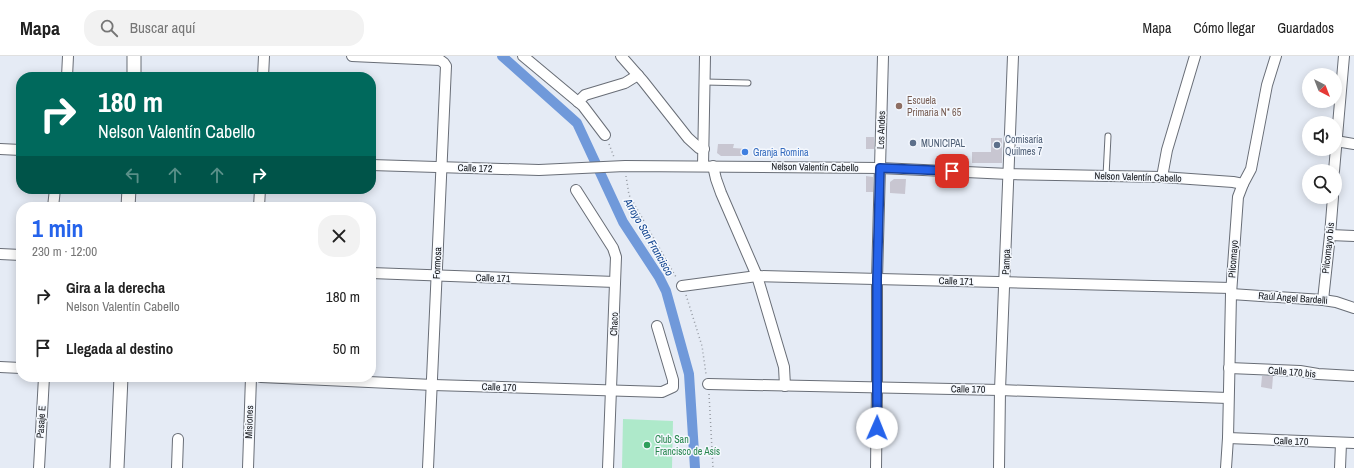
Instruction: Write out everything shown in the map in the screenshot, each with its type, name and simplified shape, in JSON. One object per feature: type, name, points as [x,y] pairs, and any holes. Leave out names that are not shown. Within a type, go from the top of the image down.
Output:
[{"type":"street","points":[[67,72],[68,56]]},
{"type":"street","points":[[134,56],[134,72]]},
{"type":"street","points":[[263,72],[264,56]]},
{"type":"street","name":"Formosa","points":[[352,56],[440,60],[446,66],[436,276],[433,385],[428,468]]},
{"type":"street","points":[[523,56],[583,106],[605,135]]},
{"type":"street","points":[[621,56],[688,138],[698,148],[704,149]]},
{"type":"street","points":[[705,56],[704,149],[708,166],[716,179],[757,276],[784,367],[785,386]]},
{"type":"street","name":"Los Andes","points":[[876,468],[878,388],[877,279],[883,56]]},
{"type":"street","name":"Pampa","points":[[999,468],[1000,390],[1013,56]]},
{"type":"street","points":[[1162,178],[1167,150],[1195,56]]},
{"type":"street","name":"Pilcomayo","points":[[1226,468],[1231,291],[1238,197],[1243,184],[1252,169],[1266,91],[1276,56]]},
{"type":"street","points":[[1338,116],[1344,56]]},
{"type":"street","points":[[578,102],[585,95],[625,83],[638,75]]},
{"type":"street","points":[[1342,142],[1354,144]]},
{"type":"street","points":[[0,149],[16,150]]},
{"type":"street","name":"Nelson Valentín Cabello","points":[[578,169],[614,162],[625,166],[880,168],[1009,174],[1162,178],[1243,184]]},
{"type":"street","name":"Calle 172","points":[[376,165],[539,170],[578,169]]},
{"type":"street","name":"Chaco","points":[[576,190],[615,252],[616,263],[612,392],[608,468]]},
{"type":"street","name":"Pilcomayo bis","points":[[1323,300],[1332,204]]},
{"type":"street","points":[[1330,235],[1354,236]]},
{"type":"street","points":[[0,254],[16,255]]},
{"type":"street","name":"Calle 171","points":[[376,274],[615,282]]},
{"type":"street","name":"Calle 171","points":[[682,286],[757,276],[1005,282],[1231,291]]},
{"type":"street","name":"Raúl Ángel Bardelli","points":[[1231,291],[1323,300],[1336,302],[1354,308]]},
{"type":"street","name":"Calle 170","points":[[368,382],[612,392],[662,392],[673,387],[673,380],[657,326]]},
{"type":"street","points":[[0,366],[16,368]]},
{"type":"street","name":"Calle 170 bis","points":[[1229,368],[1300,371],[1318,374],[1354,376]]},
{"type":"street","name":"Pasaje E","points":[[39,468],[44,382]]},
{"type":"street","points":[[117,468],[120,382]]},
{"type":"street","name":"Misiones","points":[[248,468],[251,382]]},
{"type":"street","name":"Calle 170","points":[[708,384],[1000,390],[1228,398]]},
{"type":"street","points":[[177,468],[178,438]]},
{"type":"street","name":"Calle 170","points":[[1228,438],[1354,443]]},
{"type":"street","points":[[1340,468],[1341,443]]},
{"type":"lane","points":[[705,82],[748,83]]},
{"type":"lane","points":[[1106,176],[1108,136]]},
{"type":"path","points":[[605,135],[614,162]]},
{"type":"path","points":[[625,166],[629,195],[682,286],[702,346],[708,384],[713,468]]},
{"type":"green space","name":"Club San Francisco de Asís","points":[[623,419],[673,421],[672,468],[622,468]]},
{"type":"building","points":[[866,137],[874,137],[874,149],[866,149]]},
{"type":"building","name":"Comisaría Quilmes 7","points":[[991,138],[1002,138],[1002,163],[972,163],[972,152],[991,152]]},
{"type":"building","points":[[718,144],[734,144],[733,148],[748,149],[748,156],[721,156],[717,153]]},
{"type":"building","points":[[866,176],[873,177],[873,192],[866,192]]},
{"type":"building","points":[[894,179],[906,179],[905,194],[890,193],[890,182]]},
{"type":"building","points":[[1262,376],[1273,376],[1272,389],[1261,387]]},
{"type":"waterway","name":"Arroyo San Francisco","points":[[502,56],[577,123],[623,222],[659,277],[666,291],[689,374],[695,468]]},
{"type":"place","name":"Escuela Primaria N* 65","points":[[899,106]]},
{"type":"place","name":"MUNICIPAL","points":[[913,143]]},
{"type":"place","name":"Comisaría Quilmes 7","points":[[997,145]]},
{"type":"place","name":"Granja Romina","points":[[745,152]]},
{"type":"place","name":"Club San Francisco de Asís","points":[[647,445]]},
{"type":"route","points":[[877,428],[877,279],[880,168],[952,171]]}]
